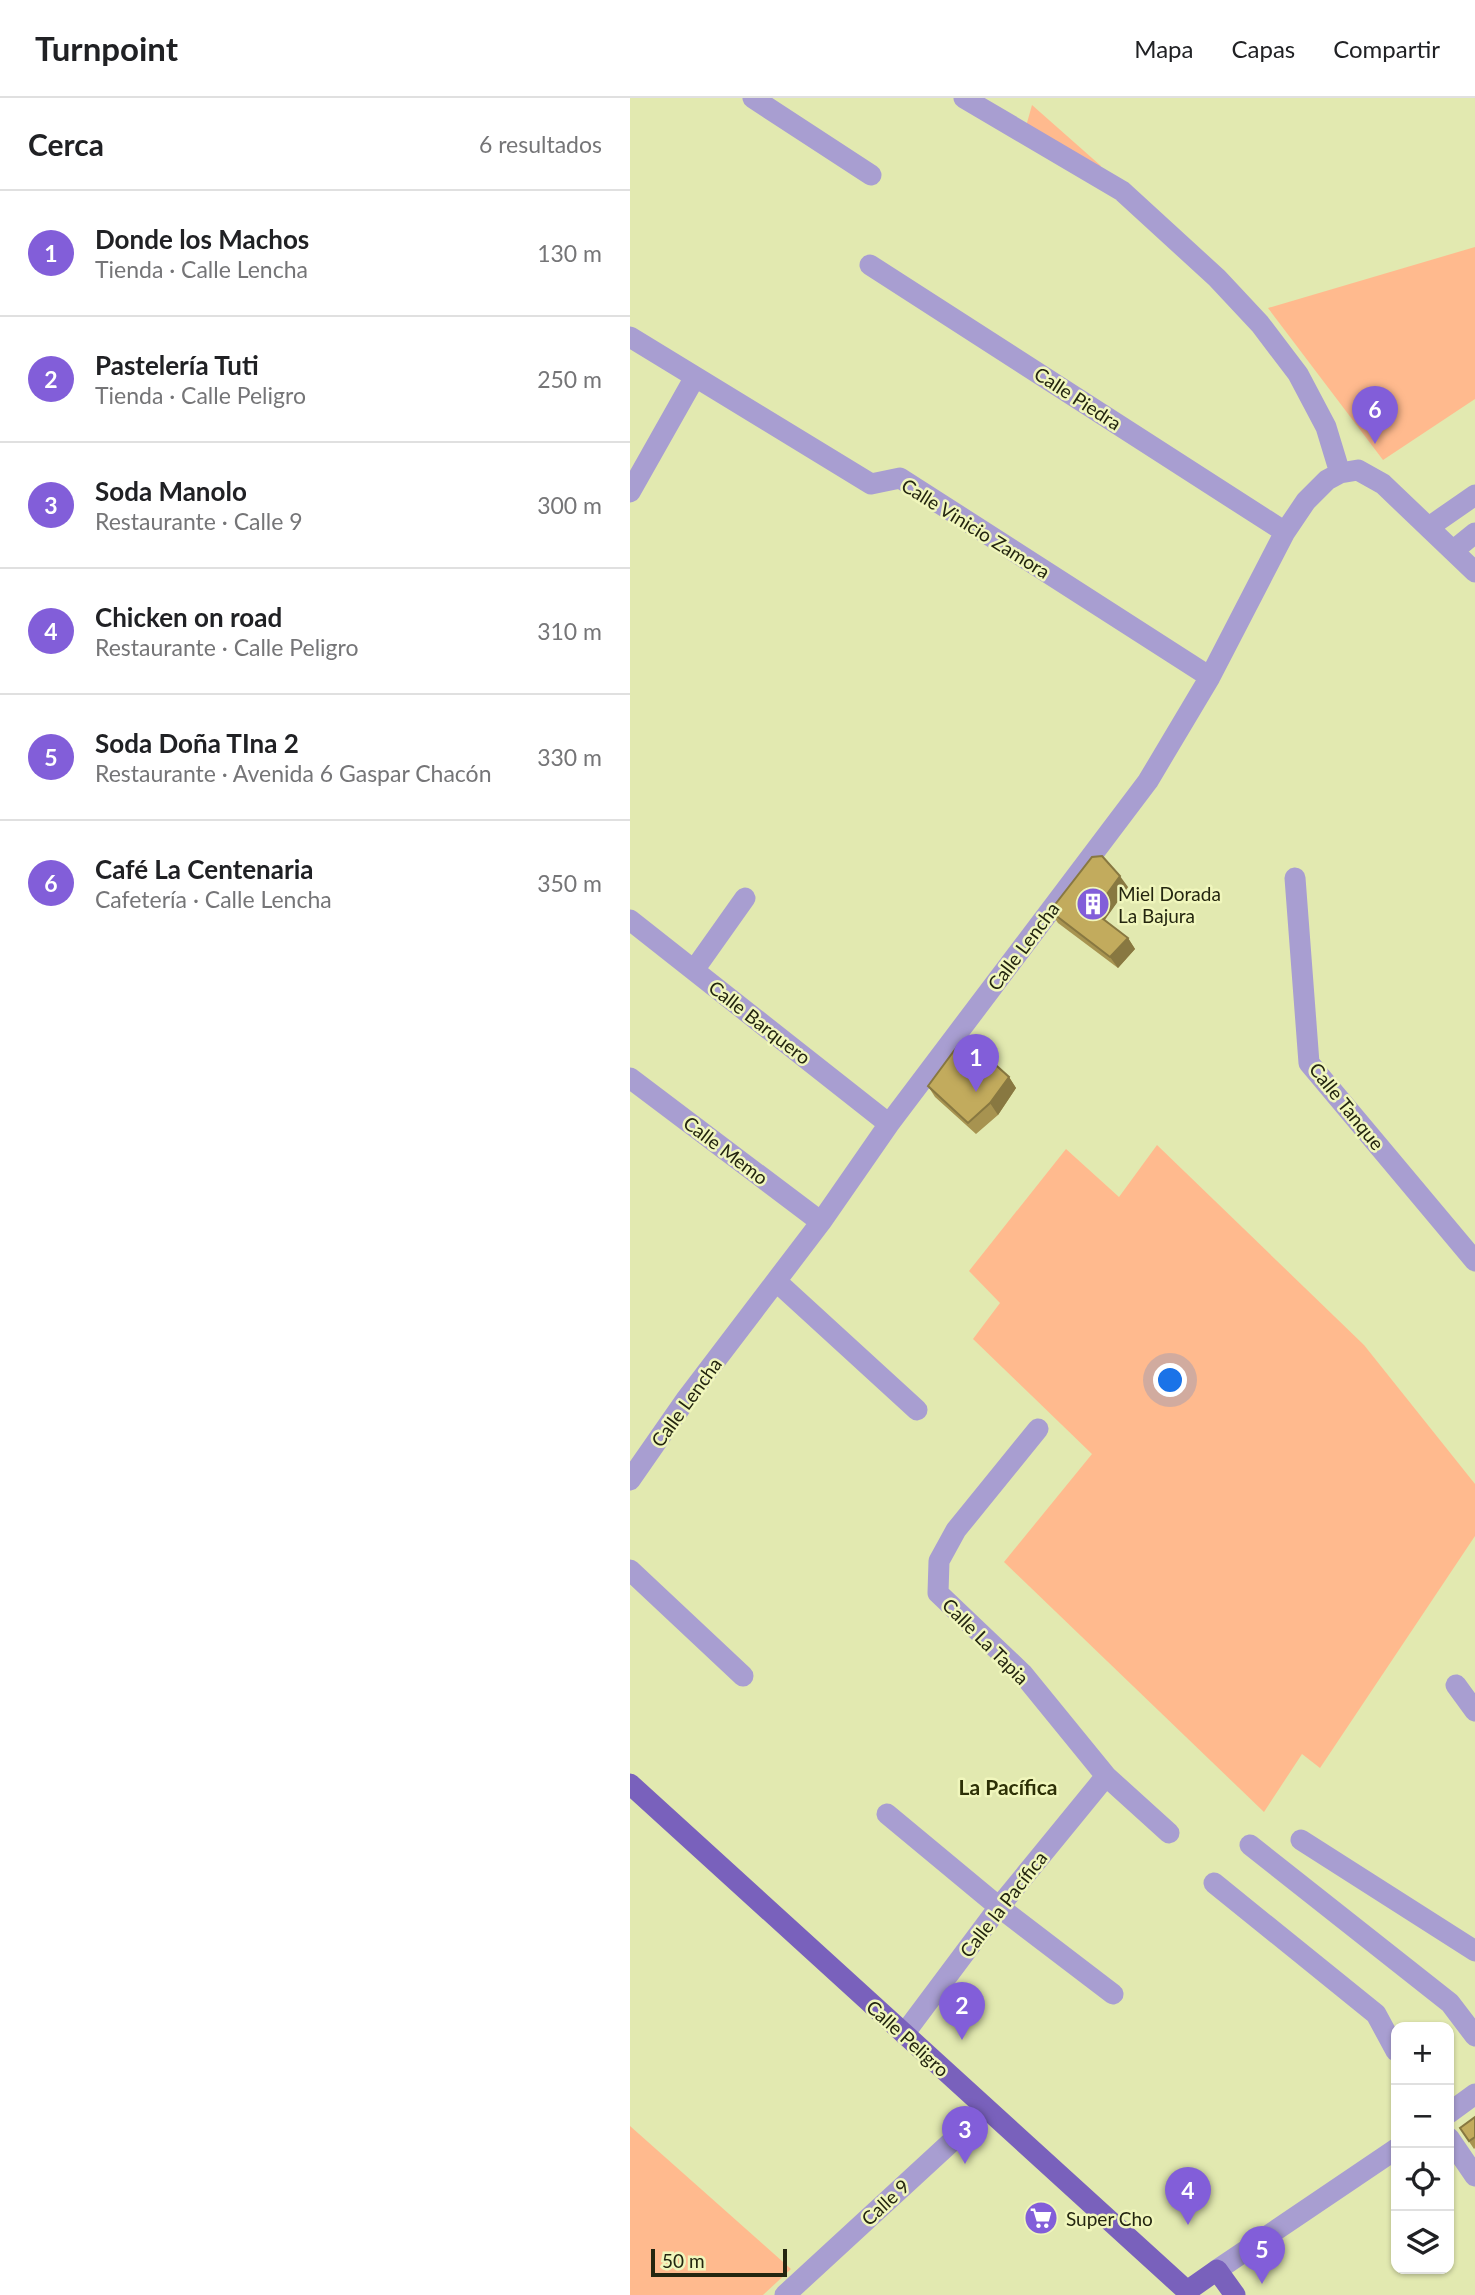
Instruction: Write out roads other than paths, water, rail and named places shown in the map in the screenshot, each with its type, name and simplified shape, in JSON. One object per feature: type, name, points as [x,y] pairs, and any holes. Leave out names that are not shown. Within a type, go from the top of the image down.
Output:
[{"type":"main road","name":"Calle Peligro","points":[[630,1784],[1185,2293]]},
{"type":"main road","points":[[1185,2293],[1217,2270],[1235,2295]]},
{"type":"street","points":[[752,98],[871,175]]},
{"type":"street","points":[[964,98],[1122,191],[1217,278],[1259,324],[1298,374],[1326,427],[1340,473],[1358,470],[1382,484],[1475,572]]},
{"type":"street","name":"Calle Piedra","points":[[870,265],[1285,532]]},
{"type":"street","name":"Calle Vinicio Zamora","points":[[630,337],[871,484],[900,478],[1210,677]]},
{"type":"street","points":[[630,492],[695,377]]},
{"type":"street","name":"Calle Lencha","points":[[630,1480],[687,1398],[821,1222],[889,1124],[1148,781],[1210,677],[1285,532],[1306,501],[1327,480],[1340,473]]},
{"type":"street","points":[[1429,527],[1475,495]]},
{"type":"street","points":[[1454,550],[1475,533]]},
{"type":"street","name":"Calle Tanque","points":[[1295,878],[1309,1063],[1475,1261]]},
{"type":"street","points":[[694,970],[745,898]]},
{"type":"street","name":"Calle Barquero","points":[[630,920],[889,1124]]},
{"type":"street","name":"Calle Memo","points":[[630,1078],[821,1222]]},
{"type":"street","points":[[776,1280],[917,1410]]},
{"type":"street","name":"Calle La Tapia","points":[[1038,1429],[956,1530],[939,1561],[939,1593],[1022,1672],[1106,1776],[1169,1833]]},
{"type":"street","points":[[630,1570],[743,1676]]},
{"type":"street","points":[[1456,1685],[1475,1711]]},
{"type":"street","name":"Calle la Pacífica","points":[[904,2034],[999,1907],[1106,1776]]},
{"type":"street","points":[[887,1814],[999,1907],[1113,1994]]},
{"type":"street","points":[[1301,1840],[1475,1951]]},
{"type":"street","points":[[1250,1845],[1450,2003],[1475,2036]]},
{"type":"street","points":[[1214,1883],[1376,2014],[1391,2042]]},
{"type":"street","points":[[1454,2109],[1475,2094]]},
{"type":"street","name":"Calle 9","points":[[785,2295],[986,2110]]},
{"type":"street","points":[[1454,2145],[1475,2176]]},
{"type":"street","points":[[1217,2270],[1391,2152]]},
{"type":"place","name":"Café La Centenaria","points":[[1375,444]]},
{"type":"place","name":"Miel Dorada La Bajura","points":[[1093,904]]},
{"type":"place","name":"Donde los Machos","points":[[976,1092]]},
{"type":"place","name":"Pastelería Tuti","points":[[962,2040]]},
{"type":"place","name":"Soda Manolo","points":[[965,2164]]},
{"type":"place","name":"Super Cho","points":[[1041,2218]]},
{"type":"place","name":"Chicken on road","points":[[1188,2225]]},
{"type":"place","name":"Soda Doña TIna 2","points":[[1262,2284]]},
{"type":"district","name":"La Pacífica","points":[[1008,1786]]}]
